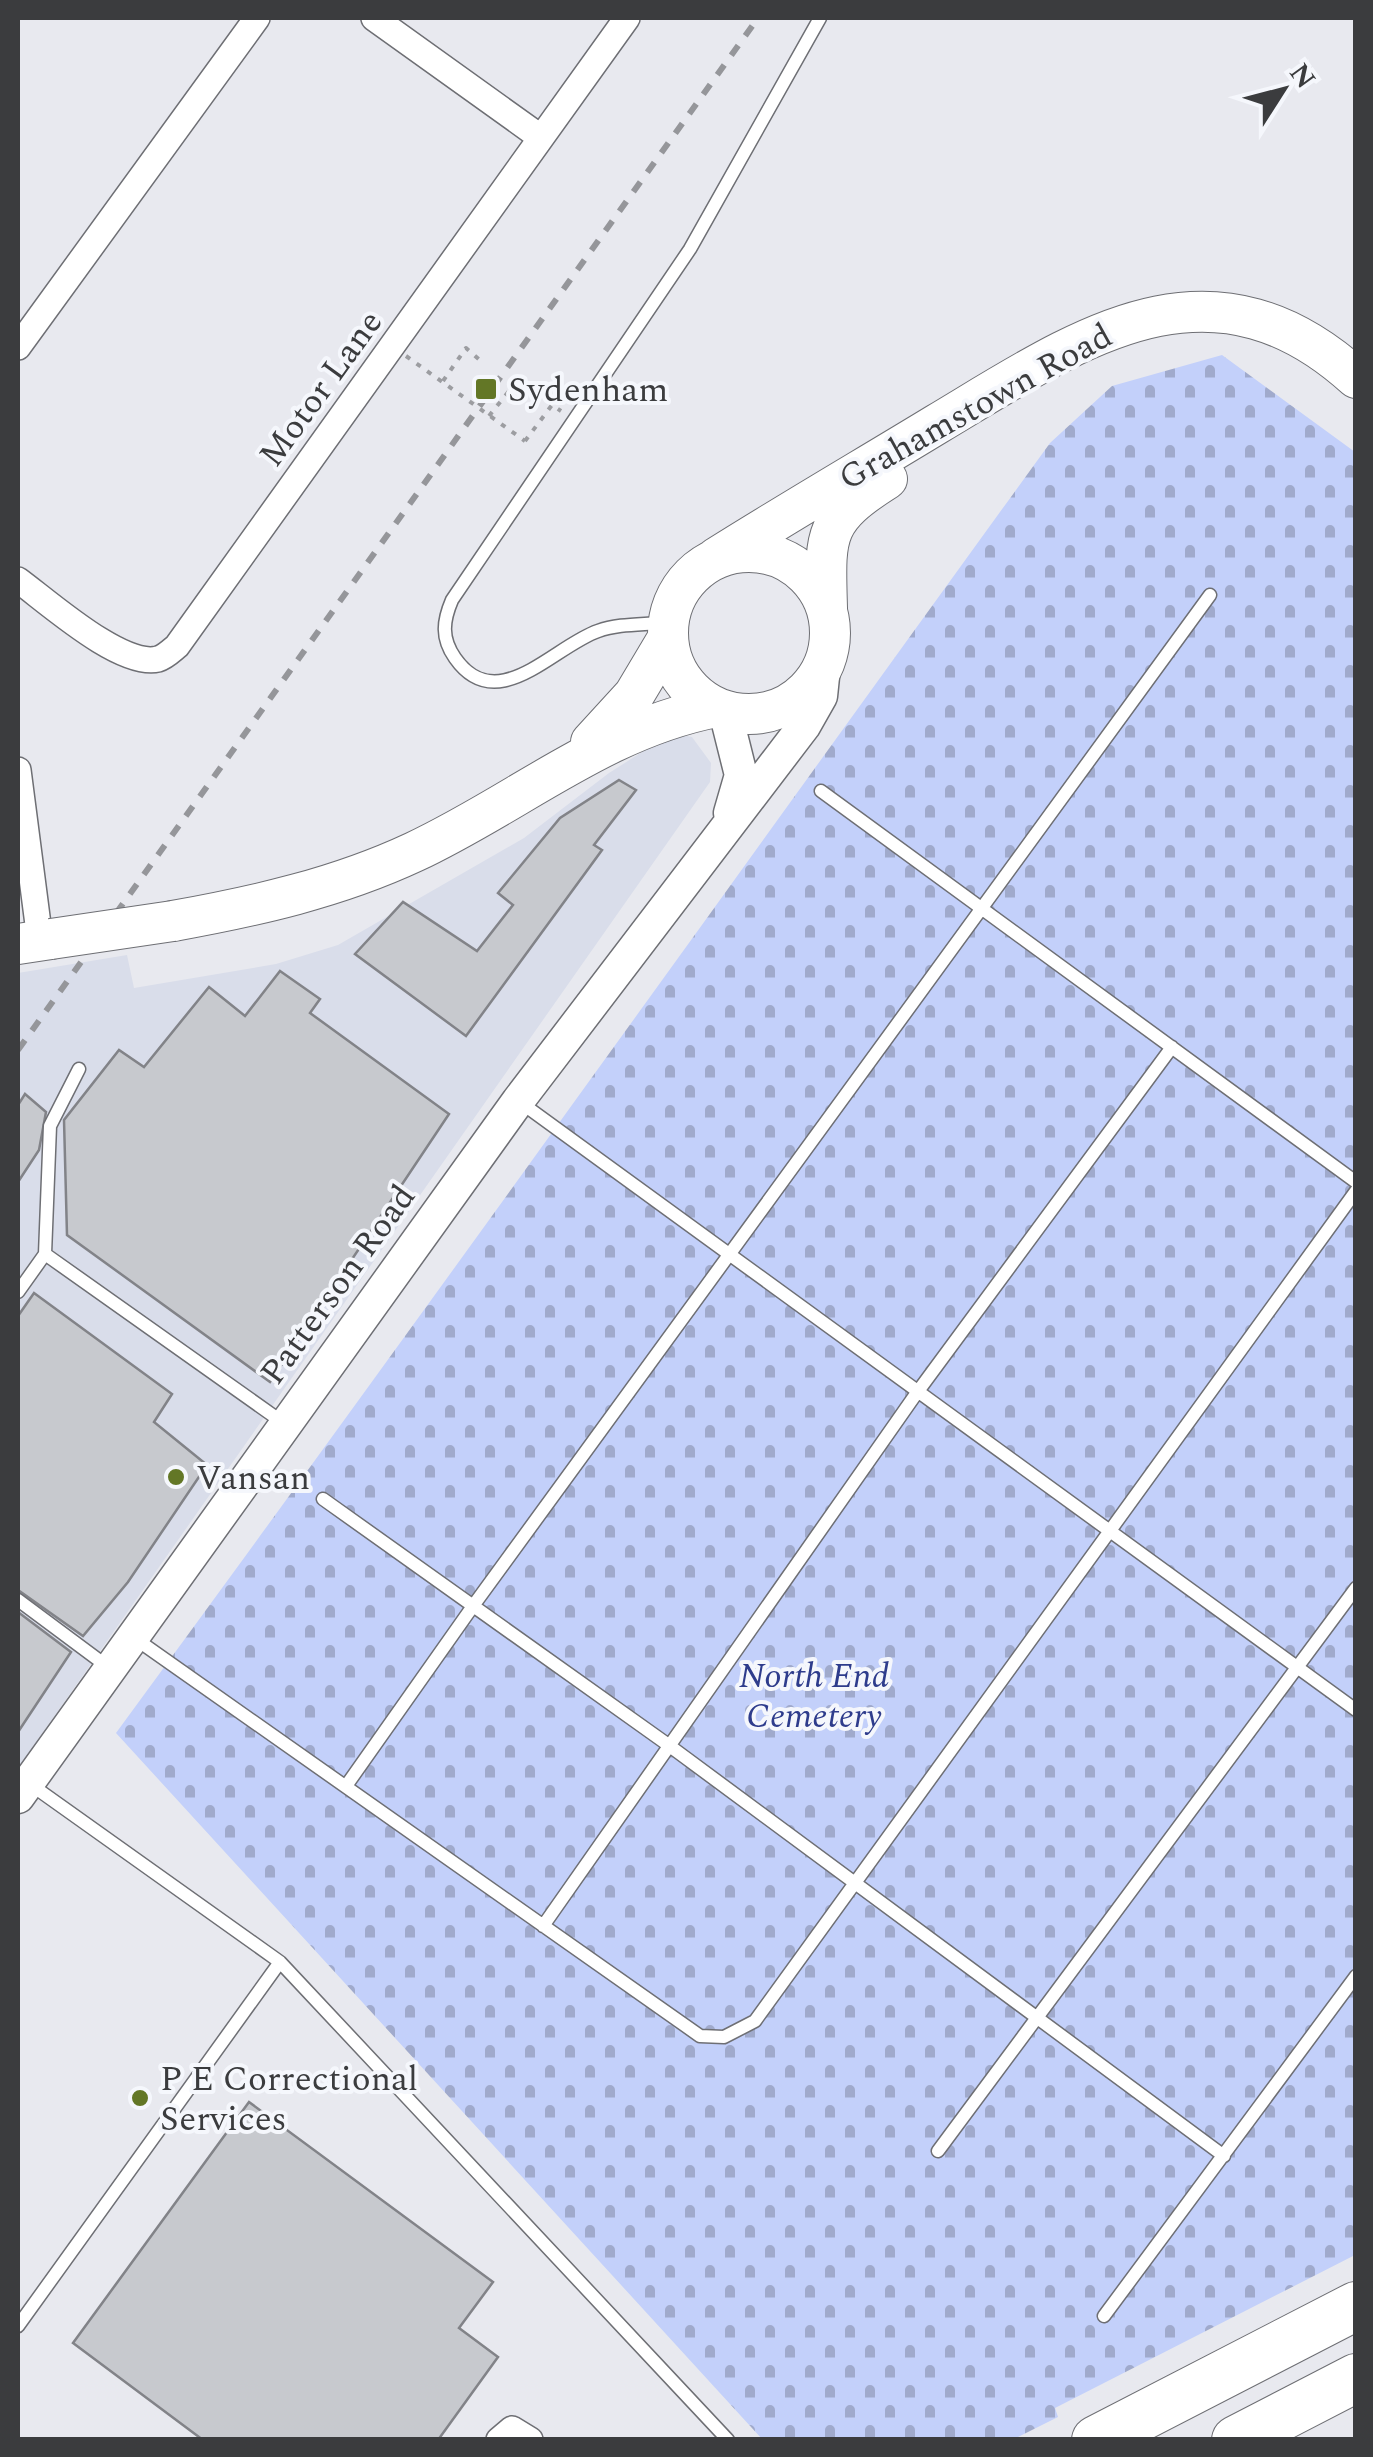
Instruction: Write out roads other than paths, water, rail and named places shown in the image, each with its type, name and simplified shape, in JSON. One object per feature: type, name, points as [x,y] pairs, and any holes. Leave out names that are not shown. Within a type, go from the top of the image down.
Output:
[{"type":"highway","points":[[1096,2440],[1356,2306]]},
{"type":"highway","points":[[1236,2440],[1356,2378]]},
{"type":"main road","name":"Grahamstown Road","points":[[571,762],[634,695],[668,630],[685,584],[716,558],[1030,368],[1112,326],[1170,312],[1244,318],[1304,339],[1356,378]]},
{"type":"main road","name":"Grahamstown Road","points":[[36,941],[255,906],[346,880],[416,851],[571,762],[661,720],[721,709],[748,715],[772,712],[811,687],[824,667],[831,638],[826,540],[846,508],[1070,368],[1129,342],[1185,333],[1238,337],[1272,350],[1356,394]]},
{"type":"main road","points":[[716,558],[743,551],[779,557],[809,577],[827,608]]},
{"type":"main road","points":[[668,630],[684,678],[721,709]]},
{"type":"street","points":[[18,347],[257,18]]},
{"type":"street","points":[[374,18],[540,137]]},
{"type":"street","name":"Motor Lane","points":[[18,580],[110,647],[148,660],[167,655],[464,249],[626,18]]},
{"type":"street","name":"Patterson Road","points":[[23,1790],[518,1101],[818,707],[824,667]]},
{"type":"street","name":"Patterson Road","points":[[721,709],[740,775],[727,822]]},
{"type":"street","points":[[18,770],[36,941]]},
{"type":"street","points":[[498,2440],[512,2429],[530,2440]]},
{"type":"lane","points":[[668,630],[600,630],[520,677],[498,683],[470,674],[455,659],[445,638],[443,620],[452,600],[690,250],[820,18]]},
{"type":"lane","points":[[346,1786],[472,1606],[1210,596]]},
{"type":"lane","points":[[821,791],[1356,1182]]},
{"type":"lane","points":[[543,1926],[916,1394],[1172,1047]]},
{"type":"lane","points":[[18,1292],[45,1254],[50,1126],[79,1069]]},
{"type":"lane","points":[[518,1101],[916,1394],[1356,1710]]},
{"type":"lane","points":[[132,1637],[700,2036],[724,2037],[754,2020],[1356,1191]]},
{"type":"lane","points":[[45,1254],[285,1424]]},
{"type":"lane","points":[[322,1499],[667,1744],[1224,2156]]},
{"type":"lane","points":[[938,2151],[1356,1588]]},
{"type":"lane","points":[[18,1600],[110,1668]]},
{"type":"lane","points":[[23,1790],[280,1962],[728,2440]]},
{"type":"lane","points":[[18,2326],[280,1962]]},
{"type":"lane","points":[[1104,2316],[1356,1976]]},
{"type":"railway","points":[[18,1050],[758,18]]},
{"type":"place","name":"Sydenham","points":[[486,389]]},
{"type":"place","name":"Vansan","points":[[176,1477]]},
{"type":"place","name":"P E Correctional Services","points":[[140,2098]]},
{"type":"park label","name":"North End Cemetery","points":[[814,1695]]}]
